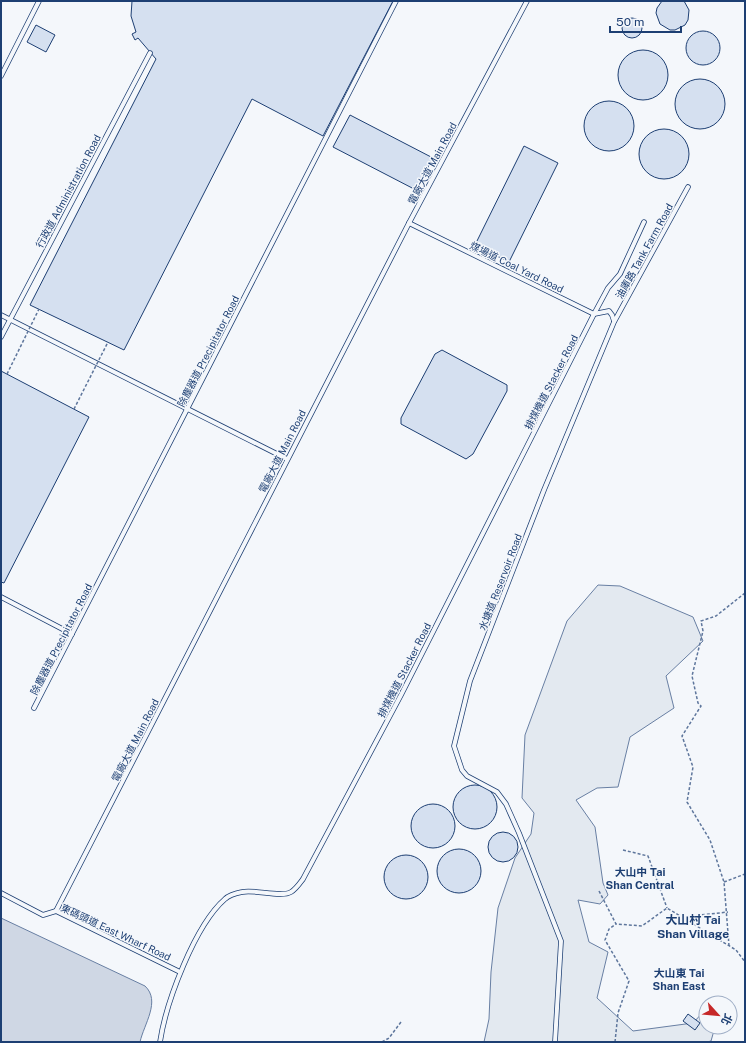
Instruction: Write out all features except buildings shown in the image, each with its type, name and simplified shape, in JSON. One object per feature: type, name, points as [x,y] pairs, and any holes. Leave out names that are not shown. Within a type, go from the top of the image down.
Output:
[{"type":"lane","points":[[1,76],[38,1]]},
{"type":"lane","name":"除塵器道 Precipitator Road","points":[[34,708],[396,1]]},
{"type":"lane","name":"電廠大道 Main Road","points":[[56,911],[409,223],[527,1]]},
{"type":"lane","name":"行政道 Administration Road","points":[[1,337],[150,53]]},
{"type":"lane","name":"油庫路 Tank Farm Road","points":[[614,322],[688,187]]},
{"type":"lane","name":"排煤機道 Stacker Road","points":[[160,1042],[180,972],[211,914],[227,898],[243,892],[257,891],[283,894],[290,893],[304,879],[412,674],[594,314],[608,288],[620,274],[644,222]]},
{"type":"lane","name":"煤場道 Coal Yard Road","points":[[409,223],[594,314],[609,311],[614,322]]},
{"type":"lane","points":[[1,315],[287,459]]},
{"type":"lane","name":"水塘道 Reservoir Road","points":[[555,1042],[561,941],[519,833],[506,804],[497,792],[467,776],[457,760],[454,746],[470,681],[544,490],[614,322]]},
{"type":"lane","points":[[1,597],[72,634]]},
{"type":"lane","name":"東碼頭道 East Wharf Road","points":[[1,893],[44,915],[56,911],[180,972]]},
{"type":"path","points":[[7,374],[39,309]]},
{"type":"path","points":[[74,409],[108,342]]},
{"type":"path","points":[[729,946],[728,912],[724,882],[710,840],[687,802],[693,767],[682,736],[701,706],[698,703],[692,676],[703,631],[701,621],[716,616],[745,593]]},
{"type":"path","points":[[623,850],[648,856],[667,908],[736,950],[745,962]]},
{"type":"path","points":[[724,882],[745,874]]},
{"type":"path","points":[[599,892],[616,924]]},
{"type":"path","points":[[615,1042],[618,1013],[629,981],[605,940],[609,929],[616,924],[642,926],[667,908]]},
{"type":"path","points":[[682,917],[728,912]]},
{"type":"path","points":[[382,1042],[389,1038],[401,1022]]},
{"type":"shaded area","points":[[598,585],[620,586],[693,617],[703,641],[666,676],[674,708],[630,737],[618,787],[597,788],[576,800],[595,827],[603,883],[608,895],[600,904],[578,900],[589,942],[608,952],[597,998],[633,1031],[693,1023],[698,1018],[698,1035],[713,1035],[711,1041],[484,1042],[489,1019],[491,972],[498,908],[515,858],[531,834],[534,813],[522,798],[525,735],[567,621]]},
{"type":"shaded area","points":[[1,918],[145,986],[150,992],[152,1006],[140,1042],[1,1042]]},
{"type":"district","name":"大山中 Tai Shan Central","points":[[640,878]]},
{"type":"district","name":"大山村 Tai Shan Village","points":[[693,927]]},
{"type":"district","name":"大山東 Tai Shan East","points":[[679,979]]}]
